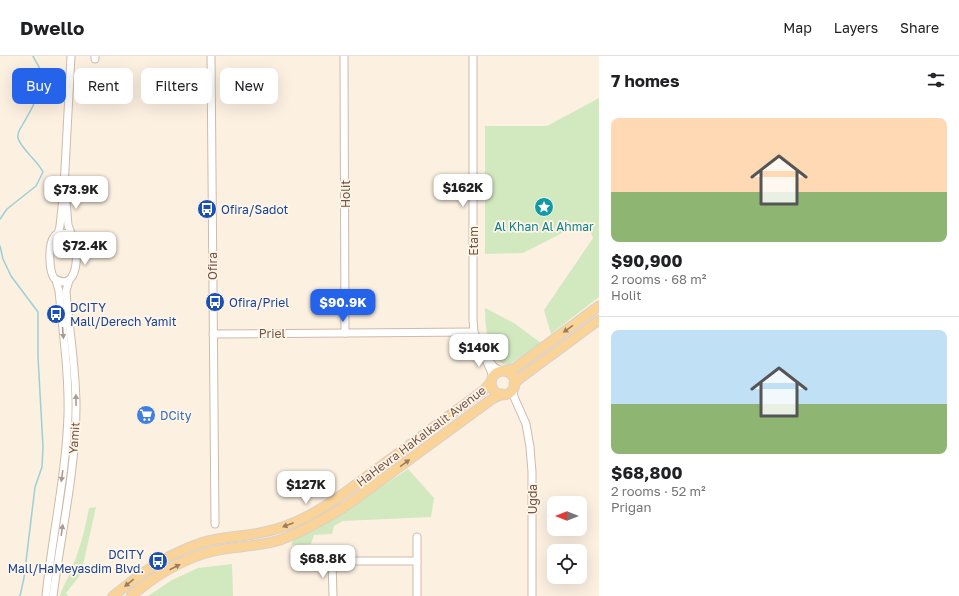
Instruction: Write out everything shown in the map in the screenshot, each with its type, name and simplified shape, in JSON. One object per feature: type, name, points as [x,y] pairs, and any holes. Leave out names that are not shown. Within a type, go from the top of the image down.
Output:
[{"type":"main road","points":[[503,371],[511,374],[509,390],[496,392],[492,386],[492,380],[495,375],[503,371],[515,368],[599,306]]},
{"type":"main road","name":"HaHevra HaKalkalit Avenue","points":[[131,596],[178,564],[214,551],[266,544],[302,531],[326,519],[492,399],[509,390],[523,376],[599,320]]},
{"type":"main road","name":"HaHevra HaKalkalit Avenue","points":[[113,596],[150,568],[174,554],[190,547],[211,540],[251,535],[275,530],[298,521],[320,509],[343,494],[484,390],[492,380]]},
{"type":"street","points":[[72,56],[64,188],[58,234],[66,233],[72,236]]},
{"type":"street","name":"Ofira","points":[[211,56],[215,524]]},
{"type":"street","name":"Holit","points":[[344,56],[345,333]]},
{"type":"street","name":"Etam","points":[[472,56],[473,319],[474,332],[492,380]]},
{"type":"street","points":[[64,188],[68,225],[72,236]]},
{"type":"street","name":"Yamit","points":[[46,596],[64,462],[68,414],[66,368],[59,292],[56,280],[51,272],[50,248],[53,237],[58,234]]},
{"type":"street","name":"Yamit","points":[[54,596],[73,454],[76,420],[76,392],[66,291],[69,280],[75,271],[75,243],[72,236]]},
{"type":"street","points":[[56,280],[63,282],[69,280]]},
{"type":"street","name":"Priel","points":[[213,334],[474,332]]},
{"type":"street","name":"Etam","points":[[483,353],[494,367],[503,371]]},
{"type":"street","name":"Ugda","points":[[509,390],[518,405],[526,424],[530,447],[532,472],[532,596]]},
{"type":"street","points":[[416,596],[417,537]]},
{"type":"street","points":[[333,596],[332,561],[417,561]]},
{"type":"green space","points":[[599,98],[599,297],[551,334],[544,310],[593,238],[586,221],[523,253],[485,254],[485,126],[547,126]]},
{"type":"green space","points":[[485,308],[514,323],[541,343],[510,364],[502,364],[493,352],[490,345]]},
{"type":"green space","points":[[408,469],[434,498],[431,517],[343,521],[334,526],[332,534],[314,535],[311,544],[291,545],[293,540],[322,526]]},
{"type":"green space","points":[[96,507],[81,574],[66,593],[68,596],[60,596],[79,549],[89,508]]},
{"type":"green space","points":[[232,564],[233,596],[148,596],[172,580],[198,568]]},
{"type":"waterway","points":[[0,219],[7,209],[36,186],[43,172],[22,146],[18,138],[19,132],[39,93],[41,72],[33,56]]},
{"type":"waterway","points":[[0,246],[3,259],[11,276],[38,312],[38,357],[43,447],[42,467],[35,487],[24,578],[20,596]]},
{"type":"place","name":"Al Khan Al Ahmar","points":[[544,207]]},
{"type":"place","name":"Ofira/Sadot","points":[[207,209]]},
{"type":"place","name":"Ofira/Priel","points":[[215,302]]},
{"type":"place","name":"DCITY Mall/Derech Yamit","points":[[56,314]]},
{"type":"place","name":"DCity","points":[[146,415]]},
{"type":"place","name":"DCITY Mall/HaMeyasdim Blvd.","points":[[158,561]]}]
